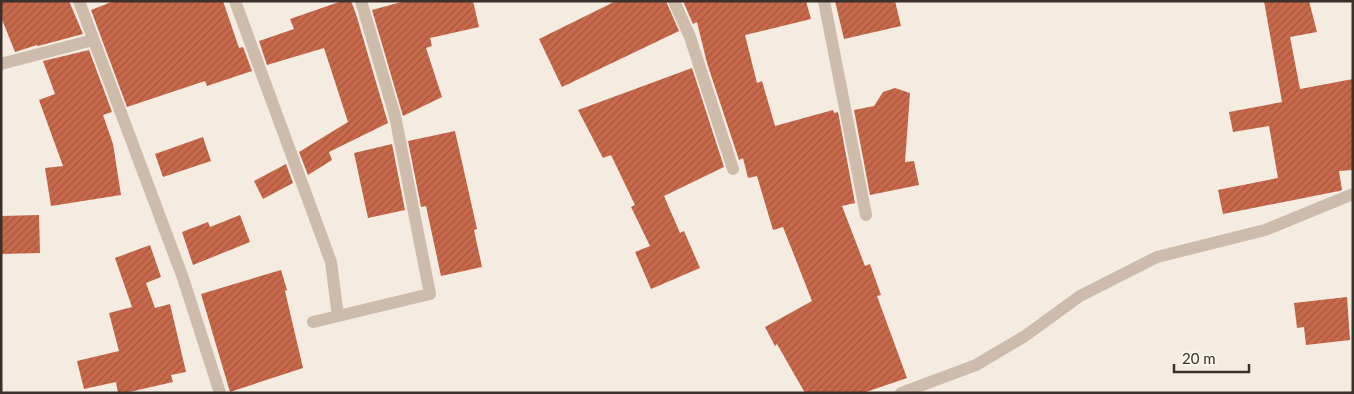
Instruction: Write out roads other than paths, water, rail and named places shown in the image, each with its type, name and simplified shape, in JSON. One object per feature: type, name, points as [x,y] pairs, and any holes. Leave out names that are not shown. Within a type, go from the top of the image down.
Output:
[{"type":"street","points":[[79,1],[183,278],[220,393]]},
{"type":"street","points":[[236,1],[331,262],[338,316]]},
{"type":"street","points":[[313,322],[430,294],[395,116],[361,1]]},
{"type":"street","points":[[674,1],[690,37],[733,169]]},
{"type":"street","points":[[824,1],[866,215]]},
{"type":"street","points":[[1,63],[93,40]]},
{"type":"street","points":[[901,393],[976,365],[1025,336],[1080,296],[1157,257],[1265,230],[1353,194]]}]
